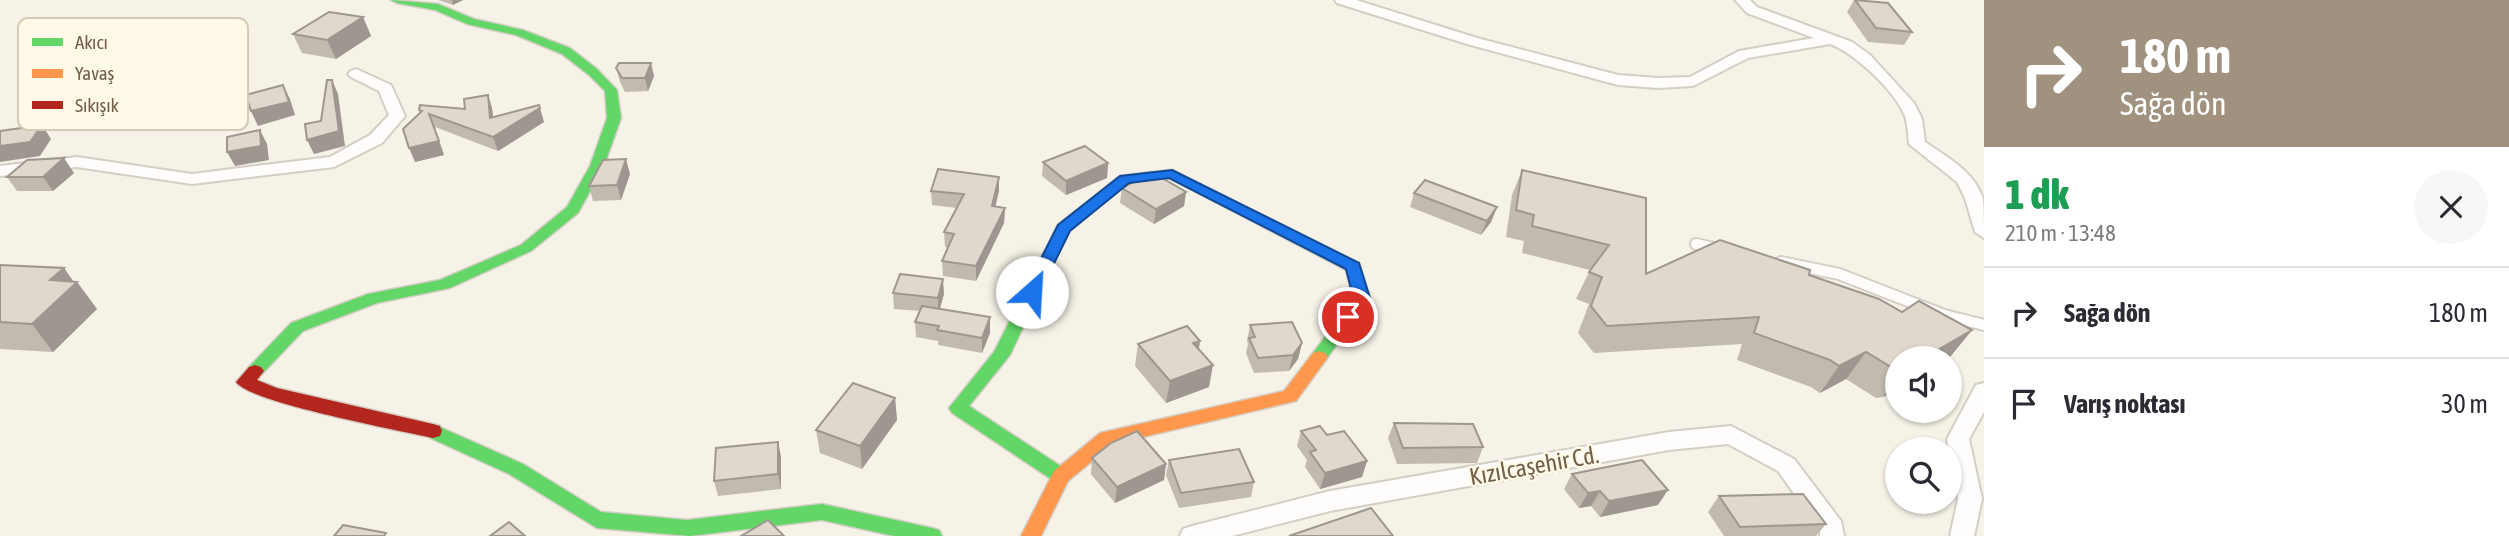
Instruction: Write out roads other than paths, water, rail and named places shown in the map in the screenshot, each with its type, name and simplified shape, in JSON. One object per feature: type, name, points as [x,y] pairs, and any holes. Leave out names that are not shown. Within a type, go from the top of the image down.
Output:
[{"type":"street","points":[[397,0],[438,7],[471,22],[519,32],[566,51],[593,72],[611,90],[614,118],[597,166],[573,210],[526,248],[444,284],[374,298],[297,327],[245,382],[273,394],[439,432],[516,470],[597,520],[687,528],[821,512],[932,536]]},
{"type":"street","points":[[1342,0],[1496,48],[1618,80],[1658,83],[1693,81],[1744,54],[1828,40]]},
{"type":"street","points":[[1742,0],[1752,10],[1847,45],[1865,58],[1906,103],[1914,119],[1917,144],[1968,181],[1984,232]]},
{"type":"street","points":[[0,171],[77,162],[192,179],[334,162],[376,139],[397,116],[386,88],[356,74]]},
{"type":"street","points":[[1031,536],[1061,476],[1107,438],[1290,396],[1362,298],[1353,267],[1172,174],[1125,179],[1063,228],[1002,355],[958,408],[1061,476]]},
{"type":"street","points":[[1962,536],[1970,499],[1958,439],[1984,391]]},
{"type":"street","name":"Kızılcaşehir Cd.","points":[[1192,536],[1331,501],[1669,441],[1731,435],[1786,465],[1832,528],[1832,536]]},
{"type":"lane","points":[[1696,244],[1735,252]]},
{"type":"lane","points":[[1774,260],[1839,274],[1944,315],[1984,324]]}]
